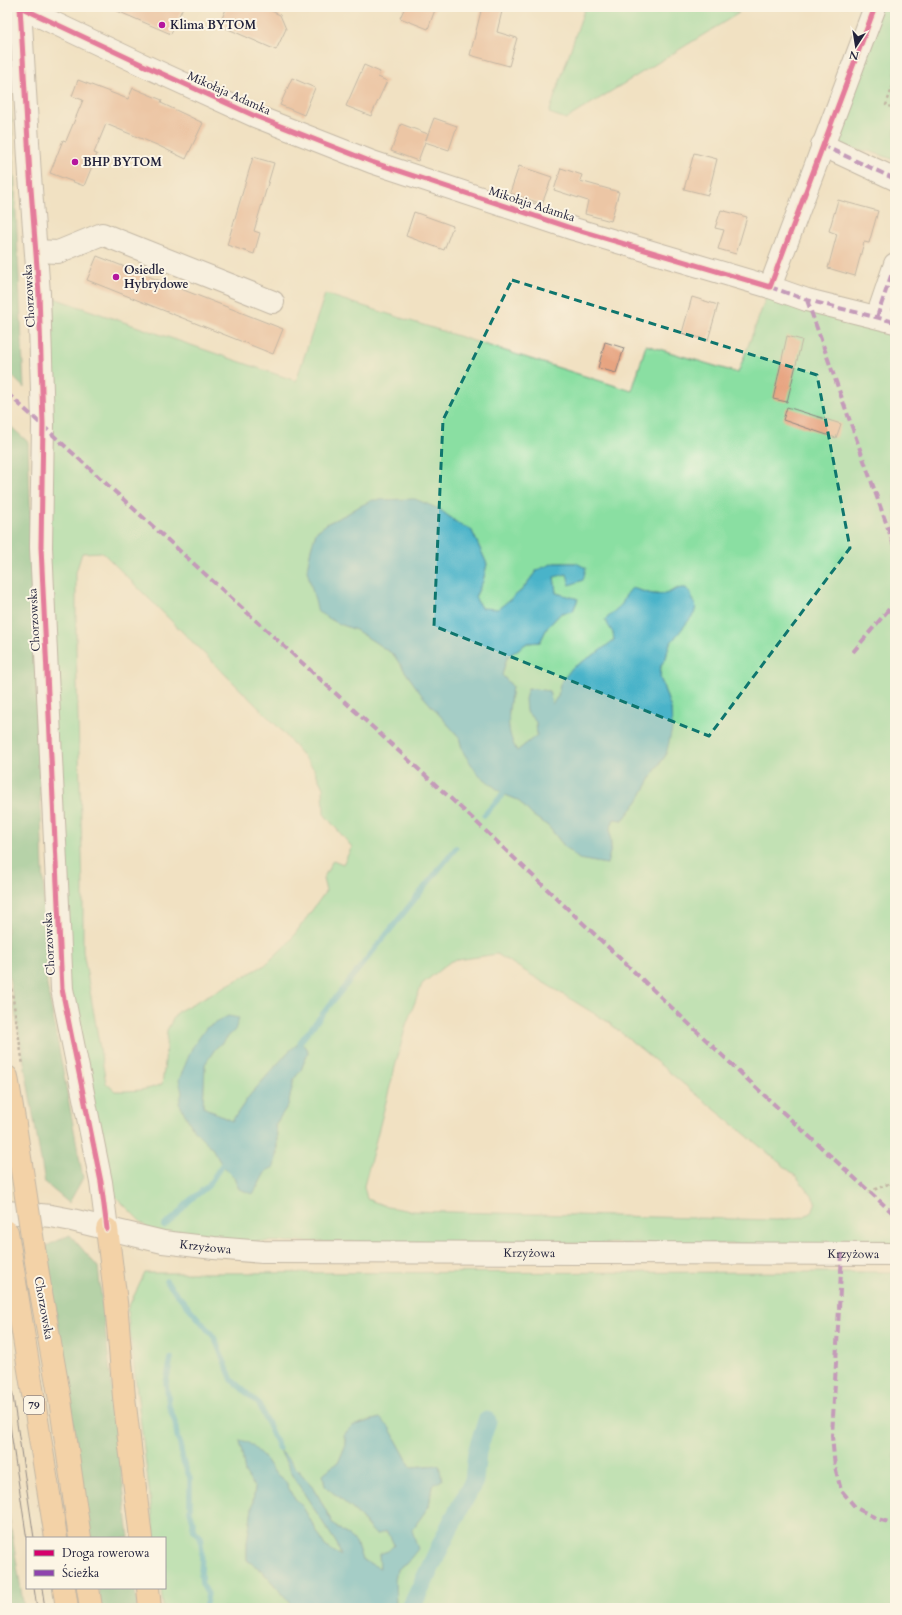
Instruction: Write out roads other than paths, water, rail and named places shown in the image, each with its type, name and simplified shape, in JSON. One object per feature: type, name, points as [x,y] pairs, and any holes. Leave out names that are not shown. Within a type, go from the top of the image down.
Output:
[{"type":"main road","name":"Chorzowska","points":[[15,1073],[15,1125],[60,1400],[80,1537]]},
{"type":"main road","points":[[107,1229],[116,1302],[124,1397],[141,1537]]},
{"type":"main road","name":"Chorzowska","points":[[7,1232],[56,1537]]},
{"type":"main road","points":[[64,1589],[67,1608]]},
{"type":"main road","points":[[88,1589],[90,1608]]},
{"type":"main road","points":[[148,1589],[150,1608]]},
{"type":"street","name":"Chorzowska","points":[[20,7],[30,176],[39,293],[43,424],[41,547],[62,989],[100,1182],[107,1229]]},
{"type":"street","name":"Mikołaja Adamka","points":[[20,7],[143,66],[255,116],[372,162],[574,229],[770,287],[807,300],[886,319],[895,264]]},
{"type":"street","points":[[770,287],[874,7]]},
{"type":"street","points":[[822,145],[895,179]]},
{"type":"street","points":[[36,251],[58,252],[102,234],[273,302]]},
{"type":"street","points":[[7,1212],[51,1216],[107,1229]]},
{"type":"street","name":"Krzyżowa","points":[[107,1229],[163,1242],[214,1248],[308,1253],[895,1254]]},
{"type":"water","points":[[415,499],[439,509],[460,525],[471,529],[487,564],[483,581],[475,597],[481,608],[498,609],[522,590],[537,570],[554,563],[576,563],[586,568],[583,580],[570,585],[567,574],[554,577],[556,593],[578,599],[573,611],[561,613],[547,628],[540,642],[527,643],[507,657],[502,675],[512,686],[508,719],[510,735],[517,751],[537,735],[536,722],[526,711],[525,699],[528,688],[549,691],[552,704],[558,696],[560,684],[572,668],[614,640],[613,633],[605,620],[622,604],[626,595],[632,588],[648,593],[660,594],[679,588],[686,588],[690,593],[696,607],[694,614],[669,645],[666,658],[661,665],[660,677],[671,709],[672,729],[666,755],[656,769],[638,801],[623,820],[614,819],[610,829],[611,848],[607,864],[579,859],[565,847],[548,826],[532,815],[518,800],[503,794],[477,773],[463,752],[459,737],[421,694],[393,654],[356,630],[337,623],[318,612],[307,570],[316,532],[328,523],[373,500]]},
{"type":"water","points":[[228,1016],[239,1018],[235,1030],[215,1049],[205,1064],[203,1107],[232,1121],[250,1095],[289,1051],[300,1042],[307,1048],[308,1052],[301,1070],[294,1079],[288,1105],[275,1125],[277,1146],[274,1167],[266,1171],[253,1194],[239,1189],[234,1177],[222,1165],[212,1148],[193,1129],[179,1103],[182,1093],[179,1080],[192,1048],[206,1028]]},
{"type":"water","points":[[380,1418],[389,1427],[411,1467],[439,1465],[442,1480],[432,1486],[429,1506],[412,1530],[418,1549],[406,1564],[397,1569],[395,1581],[396,1608],[295,1608],[261,1570],[247,1560],[247,1543],[255,1488],[245,1473],[240,1440],[248,1442],[263,1456],[273,1471],[286,1482],[292,1495],[303,1507],[325,1546],[341,1556],[337,1544],[296,1481],[279,1449],[314,1488],[333,1524],[356,1542],[362,1560],[380,1568],[379,1554],[388,1551],[394,1545],[390,1536],[386,1531],[376,1535],[356,1512],[325,1486],[323,1474],[339,1461],[346,1444],[344,1435],[352,1426]]},
{"type":"waterway","points":[[484,815],[503,794]]},
{"type":"waterway","points":[[300,1042],[456,848]]},
{"type":"waterway","points":[[164,1226],[175,1217],[189,1201],[208,1186],[222,1165]]},
{"type":"waterway","points":[[166,1281],[214,1337],[232,1380],[259,1404],[279,1449]]},
{"type":"waterway","points":[[171,1358],[166,1383],[169,1406],[175,1422],[183,1461],[190,1478],[190,1511],[193,1521],[193,1529],[200,1536],[202,1551],[202,1584],[208,1594],[205,1608]]},
{"type":"waterway","points":[[411,1608],[450,1526],[474,1481],[477,1452],[487,1421]]},
{"type":"tram line","points":[[7,1356],[34,1537]]},
{"type":"tram line","points":[[7,1405],[27,1537]]},
{"type":"tram line","points":[[34,1589],[37,1608]]},
{"type":"tram line","points":[[42,1589],[45,1608]]},
{"type":"place","name":"Klima BYTOM","points":[[162,25]]},
{"type":"place","name":"BHP BYTOM","points":[[75,162]]},
{"type":"place","name":"Osiedle Hybrydowe","points":[[116,277]]}]
